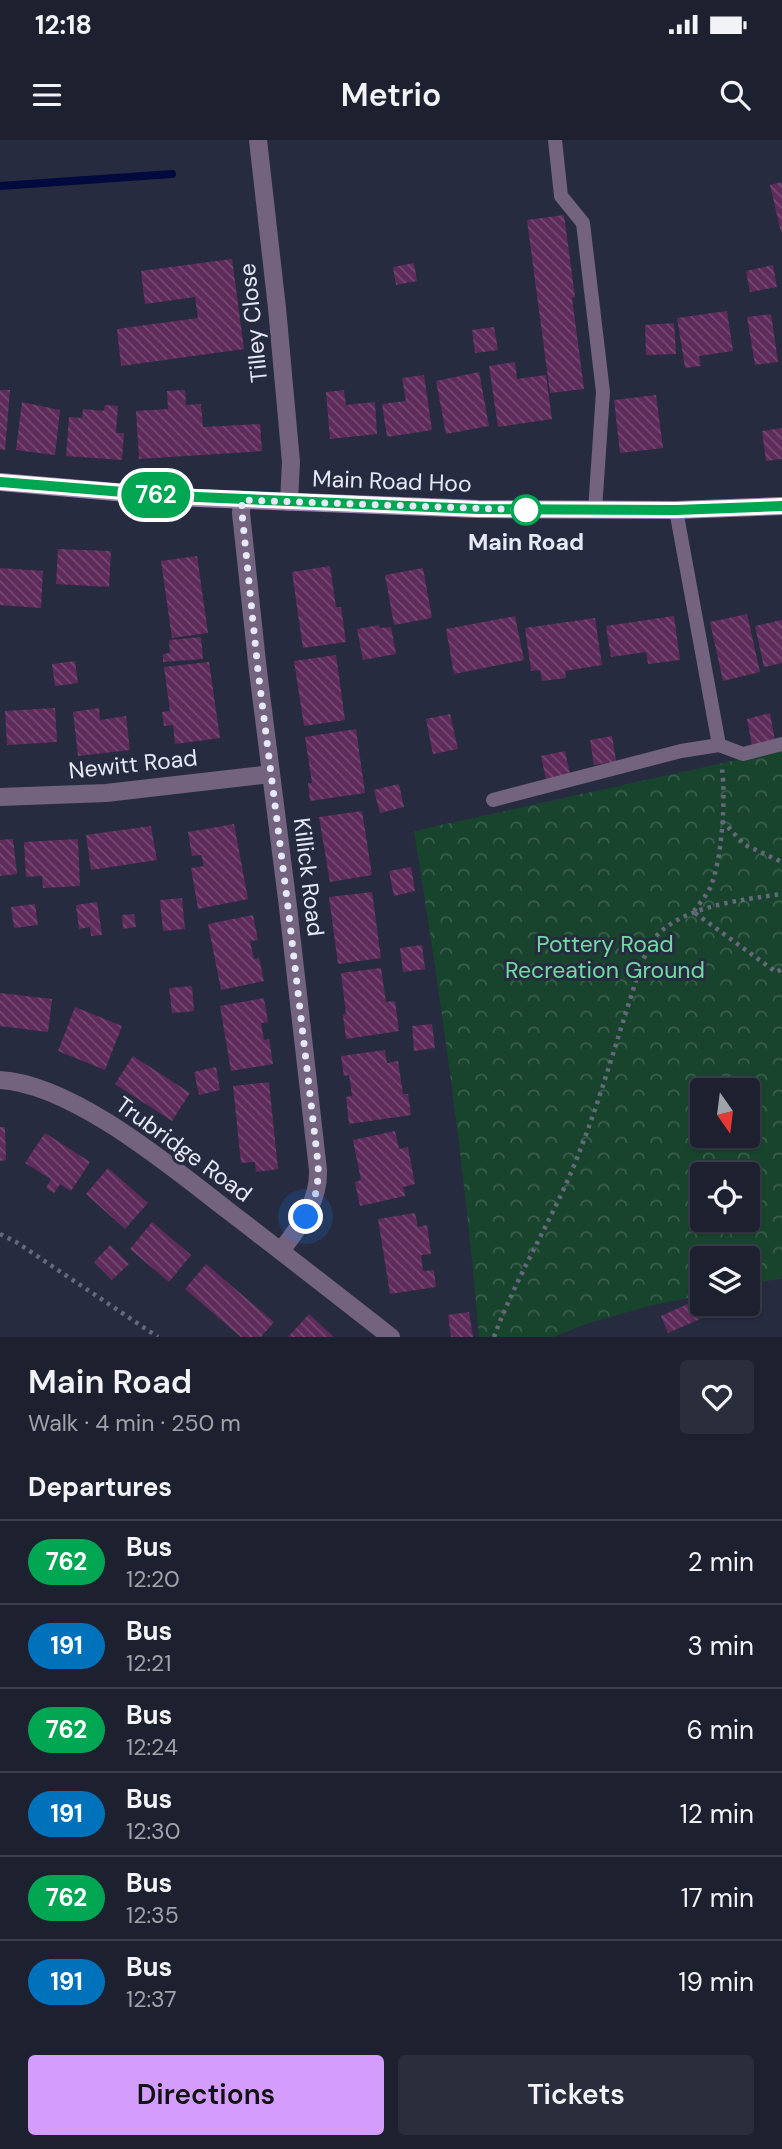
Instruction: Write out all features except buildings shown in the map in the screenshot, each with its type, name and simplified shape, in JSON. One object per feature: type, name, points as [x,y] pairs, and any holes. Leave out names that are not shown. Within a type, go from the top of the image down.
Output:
[{"type":"street","name":"Tilley Close","points":[[258,140],[284,385],[290,462],[289,502]]},
{"type":"street","name":"Main Road Hoo","points":[[0,482],[164,496],[478,509],[676,510],[782,506]]},
{"type":"street","name":"Killick Road","points":[[242,500],[256,658],[318,1170],[317,1188],[311,1208],[281,1251]]},
{"type":"street","name":"Newitt Road","points":[[0,797],[106,793],[271,774]]},
{"type":"street","name":"Trubridge Road","points":[[0,1080],[34,1087],[89,1111],[180,1173],[391,1337]]},
{"type":"lane","points":[[555,140],[561,196],[583,223],[603,392],[595,510]]},
{"type":"lane","points":[[676,510],[719,745]]},
{"type":"lane","points":[[493,800],[681,751],[719,745],[743,754],[782,744]]},
{"type":"path","points":[[694,912],[709,889],[716,869],[724,784],[719,745]]},
{"type":"path","points":[[722,821],[745,845],[782,862]]},
{"type":"path","points":[[494,1337],[504,1308],[576,1160],[592,1119],[643,960],[653,940],[674,921],[694,912],[782,894]]},
{"type":"path","points":[[694,912],[776,972],[782,968]]},
{"type":"path","points":[[0,1234],[158,1337]]},
{"type":"green space","name":"Pottery Road Recreation Ground","points":[[782,748],[782,1278],[760,1282],[760,1246],[690,1246],[690,1297],[583,1325],[554,1337],[479,1337],[451,1083],[414,831]]},
{"type":"waterway","points":[[0,186],[172,174]]},
{"type":"bus line","name":"762","points":[[0,482],[173,496],[478,509],[676,510],[782,506]]},
{"type":"place","name":"Main Road","points":[[526,510]]},
{"type":"route","points":[[306,1217],[317,1188],[318,1163],[258,671],[242,500],[526,510]]}]
